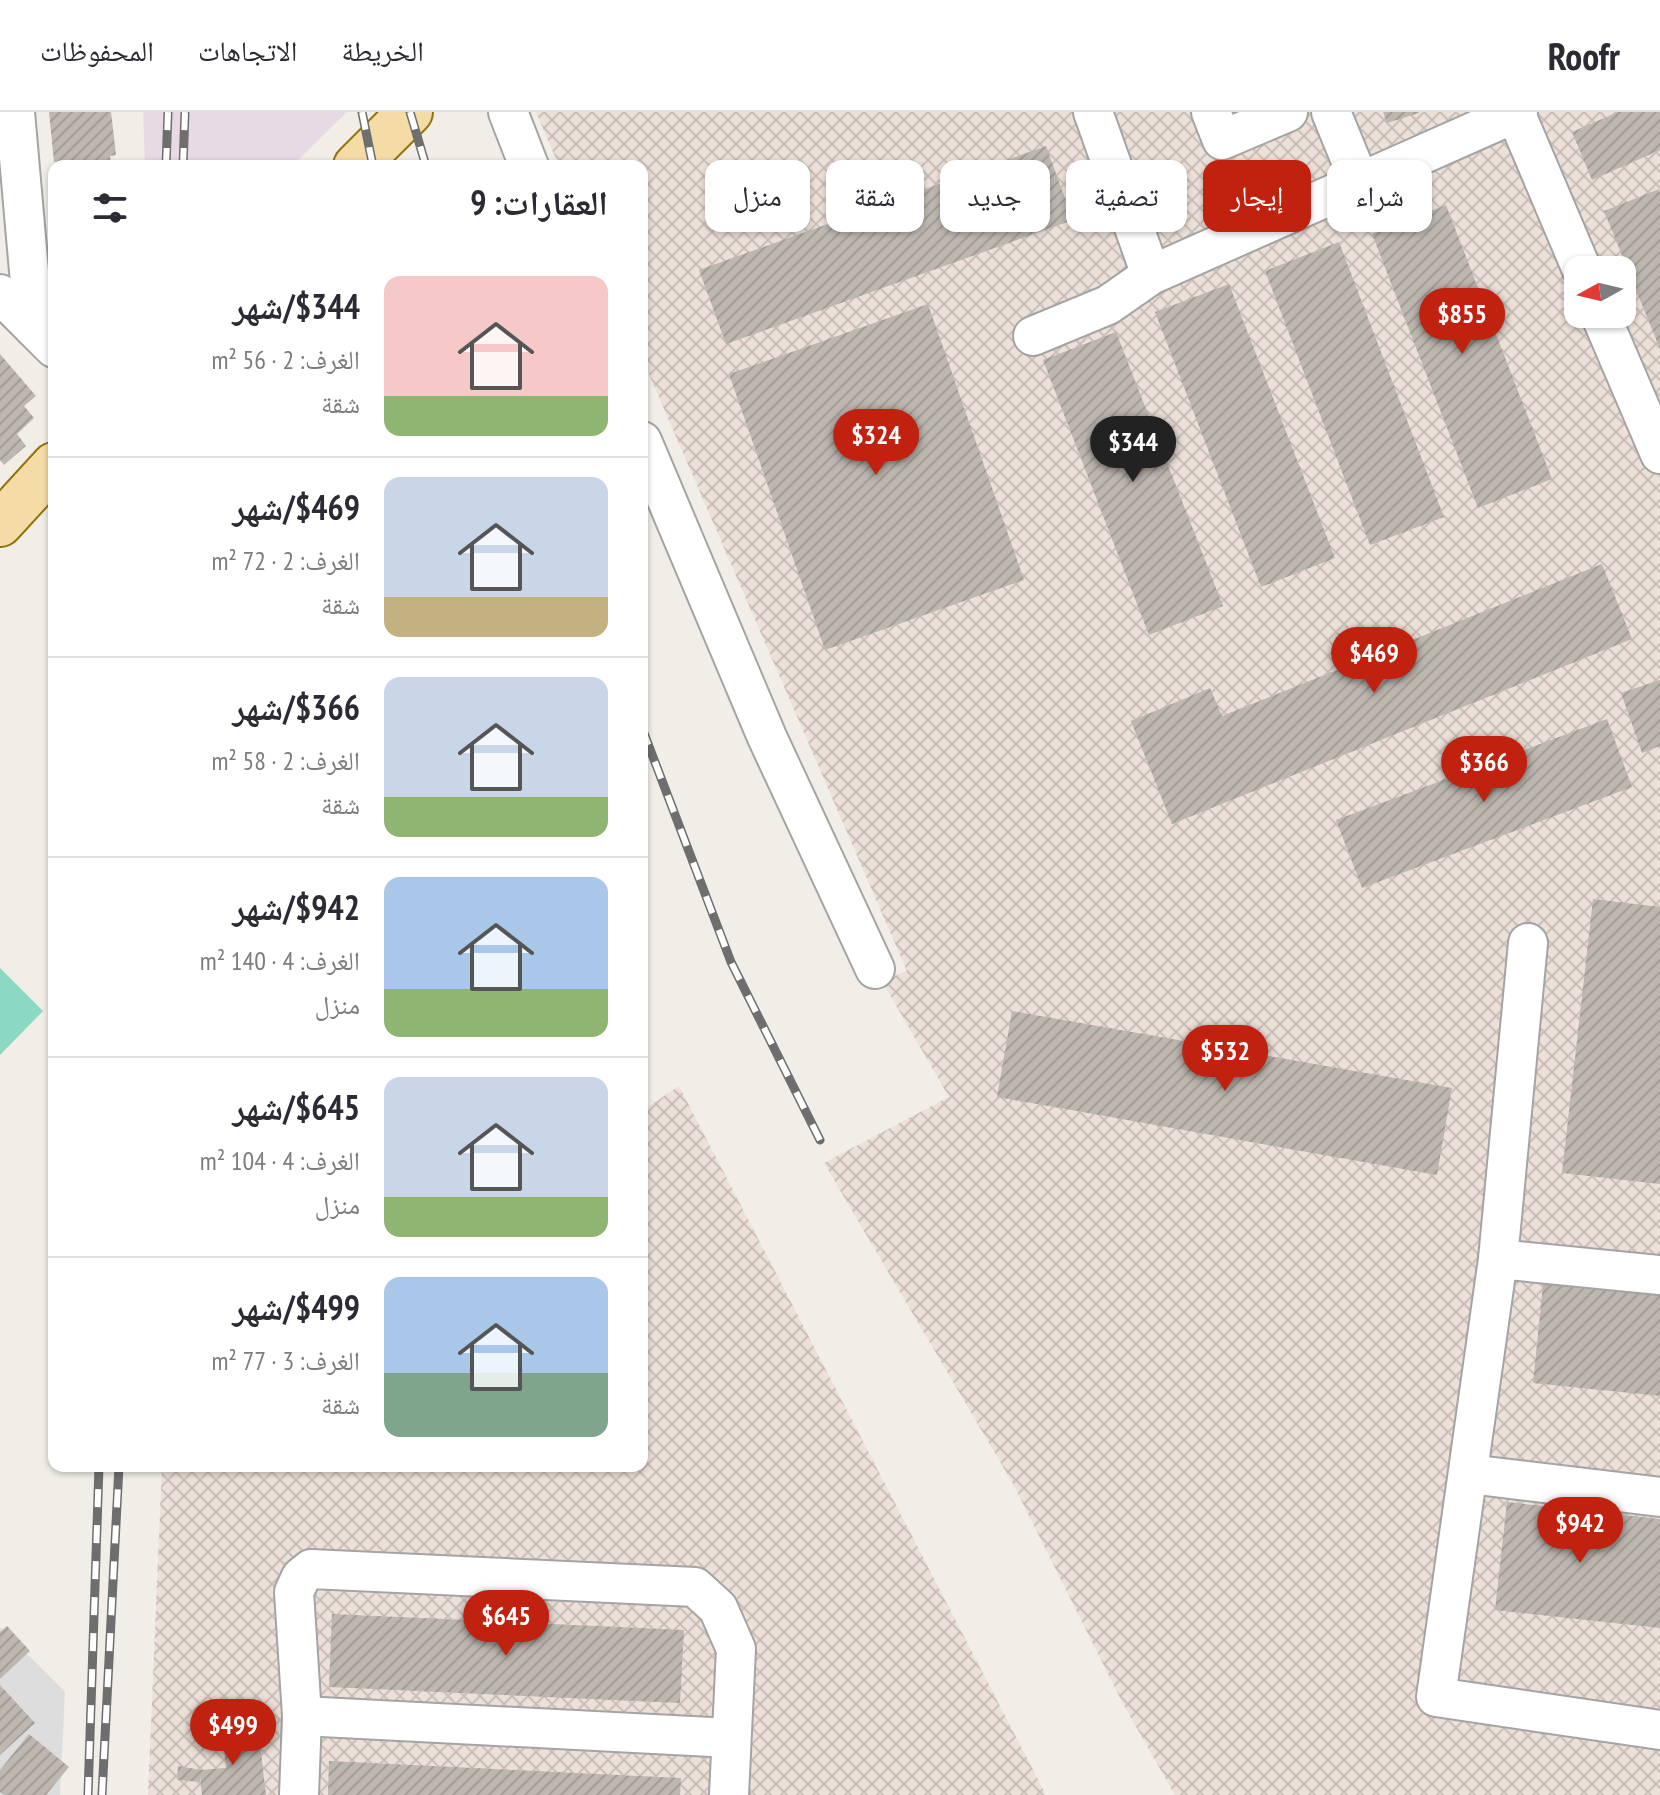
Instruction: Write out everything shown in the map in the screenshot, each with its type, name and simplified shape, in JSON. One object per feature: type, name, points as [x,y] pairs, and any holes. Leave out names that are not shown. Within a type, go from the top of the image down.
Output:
[{"type":"main road","points":[[362,160],[410,112]]},
{"type":"main road","points":[[0,524],[48,472]]},
{"type":"street","points":[[15,112],[44,338]]},
{"type":"street","points":[[508,112],[527,160]]},
{"type":"street","points":[[1093,112],[1151,275]]},
{"type":"street","points":[[1211,112],[1222,140],[1288,112]]},
{"type":"street","points":[[1331,112],[1351,160]]},
{"type":"street","points":[[1411,160],[1516,112],[1576,256]]},
{"type":"street","points":[[1033,336],[1108,305],[1151,275],[1327,198]]},
{"type":"street","points":[[0,294],[44,338]]},
{"type":"street","points":[[1606,328],[1660,454]]},
{"type":"street","points":[[648,455],[767,737],[875,969]]},
{"type":"street","points":[[1528,943],[1498,1259],[1436,1697],[1660,1730]]},
{"type":"street","points":[[1498,1259],[1660,1275]]},
{"type":"street","points":[[1469,1474],[1660,1497]]},
{"type":"street","points":[[299,1795],[302,1716],[294,1592],[301,1577],[311,1569],[695,1587],[718,1608],[736,1649],[729,1795]]},
{"type":"street","points":[[302,1716],[731,1738]]},
{"type":"shaded area","points":[[143,112],[347,112],[298,160],[145,160]]},
{"type":"shaded area","points":[[536,112],[1660,112],[1660,1795],[1175,1795],[1122,1702],[1012,1482],[824,1163],[949,1097],[882,981],[907,971],[648,372],[648,160],[556,160]]},
{"type":"shaded area","points":[[679,1086],[1046,1795],[148,1795],[162,1472],[648,1472],[648,1107]]},
{"type":"shaded area","points":[[0,1627],[65,1692],[60,1795],[0,1795]]},
{"type":"green space","points":[[0,968],[43,1011],[0,1055]]},
{"type":"building","points":[[49,112],[111,112],[116,155],[110,156],[110,160],[54,160]]},
{"type":"building","points":[[1383,112],[1419,112],[1419,113],[1387,123]]},
{"type":"building","points":[[1618,112],[1660,112],[1660,150],[1592,180],[1572,132]]},
{"type":"building","points":[[1046,146],[1066,201],[1066,223],[1050,228],[1050,160],[1007,160]]},
{"type":"building","points":[[940,184],[940,232],[1039,232],[726,344],[699,270],[826,225],[826,232],[924,232],[924,190]]},
{"type":"building","points":[[1659,189],[1660,349],[1636,290],[1636,256],[1622,256],[1604,211]]},
{"type":"building","points":[[1446,205],[1552,479],[1478,508],[1372,234],[1432,232],[1432,210]]},
{"type":"building","points":[[1339,242],[1444,517],[1370,545],[1265,271]]},
{"type":"building","points":[[1229,284],[1335,558],[1261,587],[1155,312]]},
{"type":"building","points":[[928,304],[1024,580],[825,650],[729,374]]},
{"type":"building","points":[[1116,332],[1223,606],[1149,635],[1043,360]]},
{"type":"building","points":[[0,354],[36,396],[24,406],[34,418],[17,434],[26,446],[4,465],[0,460]]},
{"type":"building","points":[[1602,564],[1632,639],[1172,824],[1131,721],[1210,688],[1222,716]]},
{"type":"building","points":[[1660,680],[1660,746],[1642,753],[1621,693]]},
{"type":"building","points":[[1607,719],[1632,787],[1362,888],[1336,820]]},
{"type":"building","points":[[1593,899],[1660,907],[1660,1184],[1562,1173]]},
{"type":"building","points":[[1012,1011],[1452,1088],[1437,1175],[997,1097]]},
{"type":"building","points":[[1544,1275],[1660,1288],[1660,1396],[1533,1383]]},
{"type":"building","points":[[1507,1502],[1660,1519],[1660,1628],[1495,1610]]},
{"type":"building","points":[[332,1614],[684,1630],[680,1703],[329,1687]]},
{"type":"building","points":[[7,1626],[30,1651],[0,1679],[0,1632]]},
{"type":"building","points":[[0,1685],[35,1723],[0,1755]]},
{"type":"building","points":[[258,1727],[266,1795],[202,1795],[200,1776],[200,1782],[177,1780],[178,1766],[201,1770],[226,1768],[222,1731]]},
{"type":"building","points":[[29,1734],[69,1767],[46,1795],[4,1795],[0,1792],[0,1770]]},
{"type":"building","points":[[329,1761],[681,1778],[680,1795],[328,1795]]},
{"type":"railway","points":[[166,160],[168,112]]},
{"type":"railway","points":[[183,160],[185,112]]},
{"type":"railway","points":[[362,112],[372,160]]},
{"type":"railway","points":[[410,112],[424,160]]},
{"type":"railway","points":[[648,744],[731,962],[820,1140]]},
{"type":"railway","points":[[88,1795],[99,1472]]},
{"type":"railway","points":[[102,1795],[119,1472]]}]
